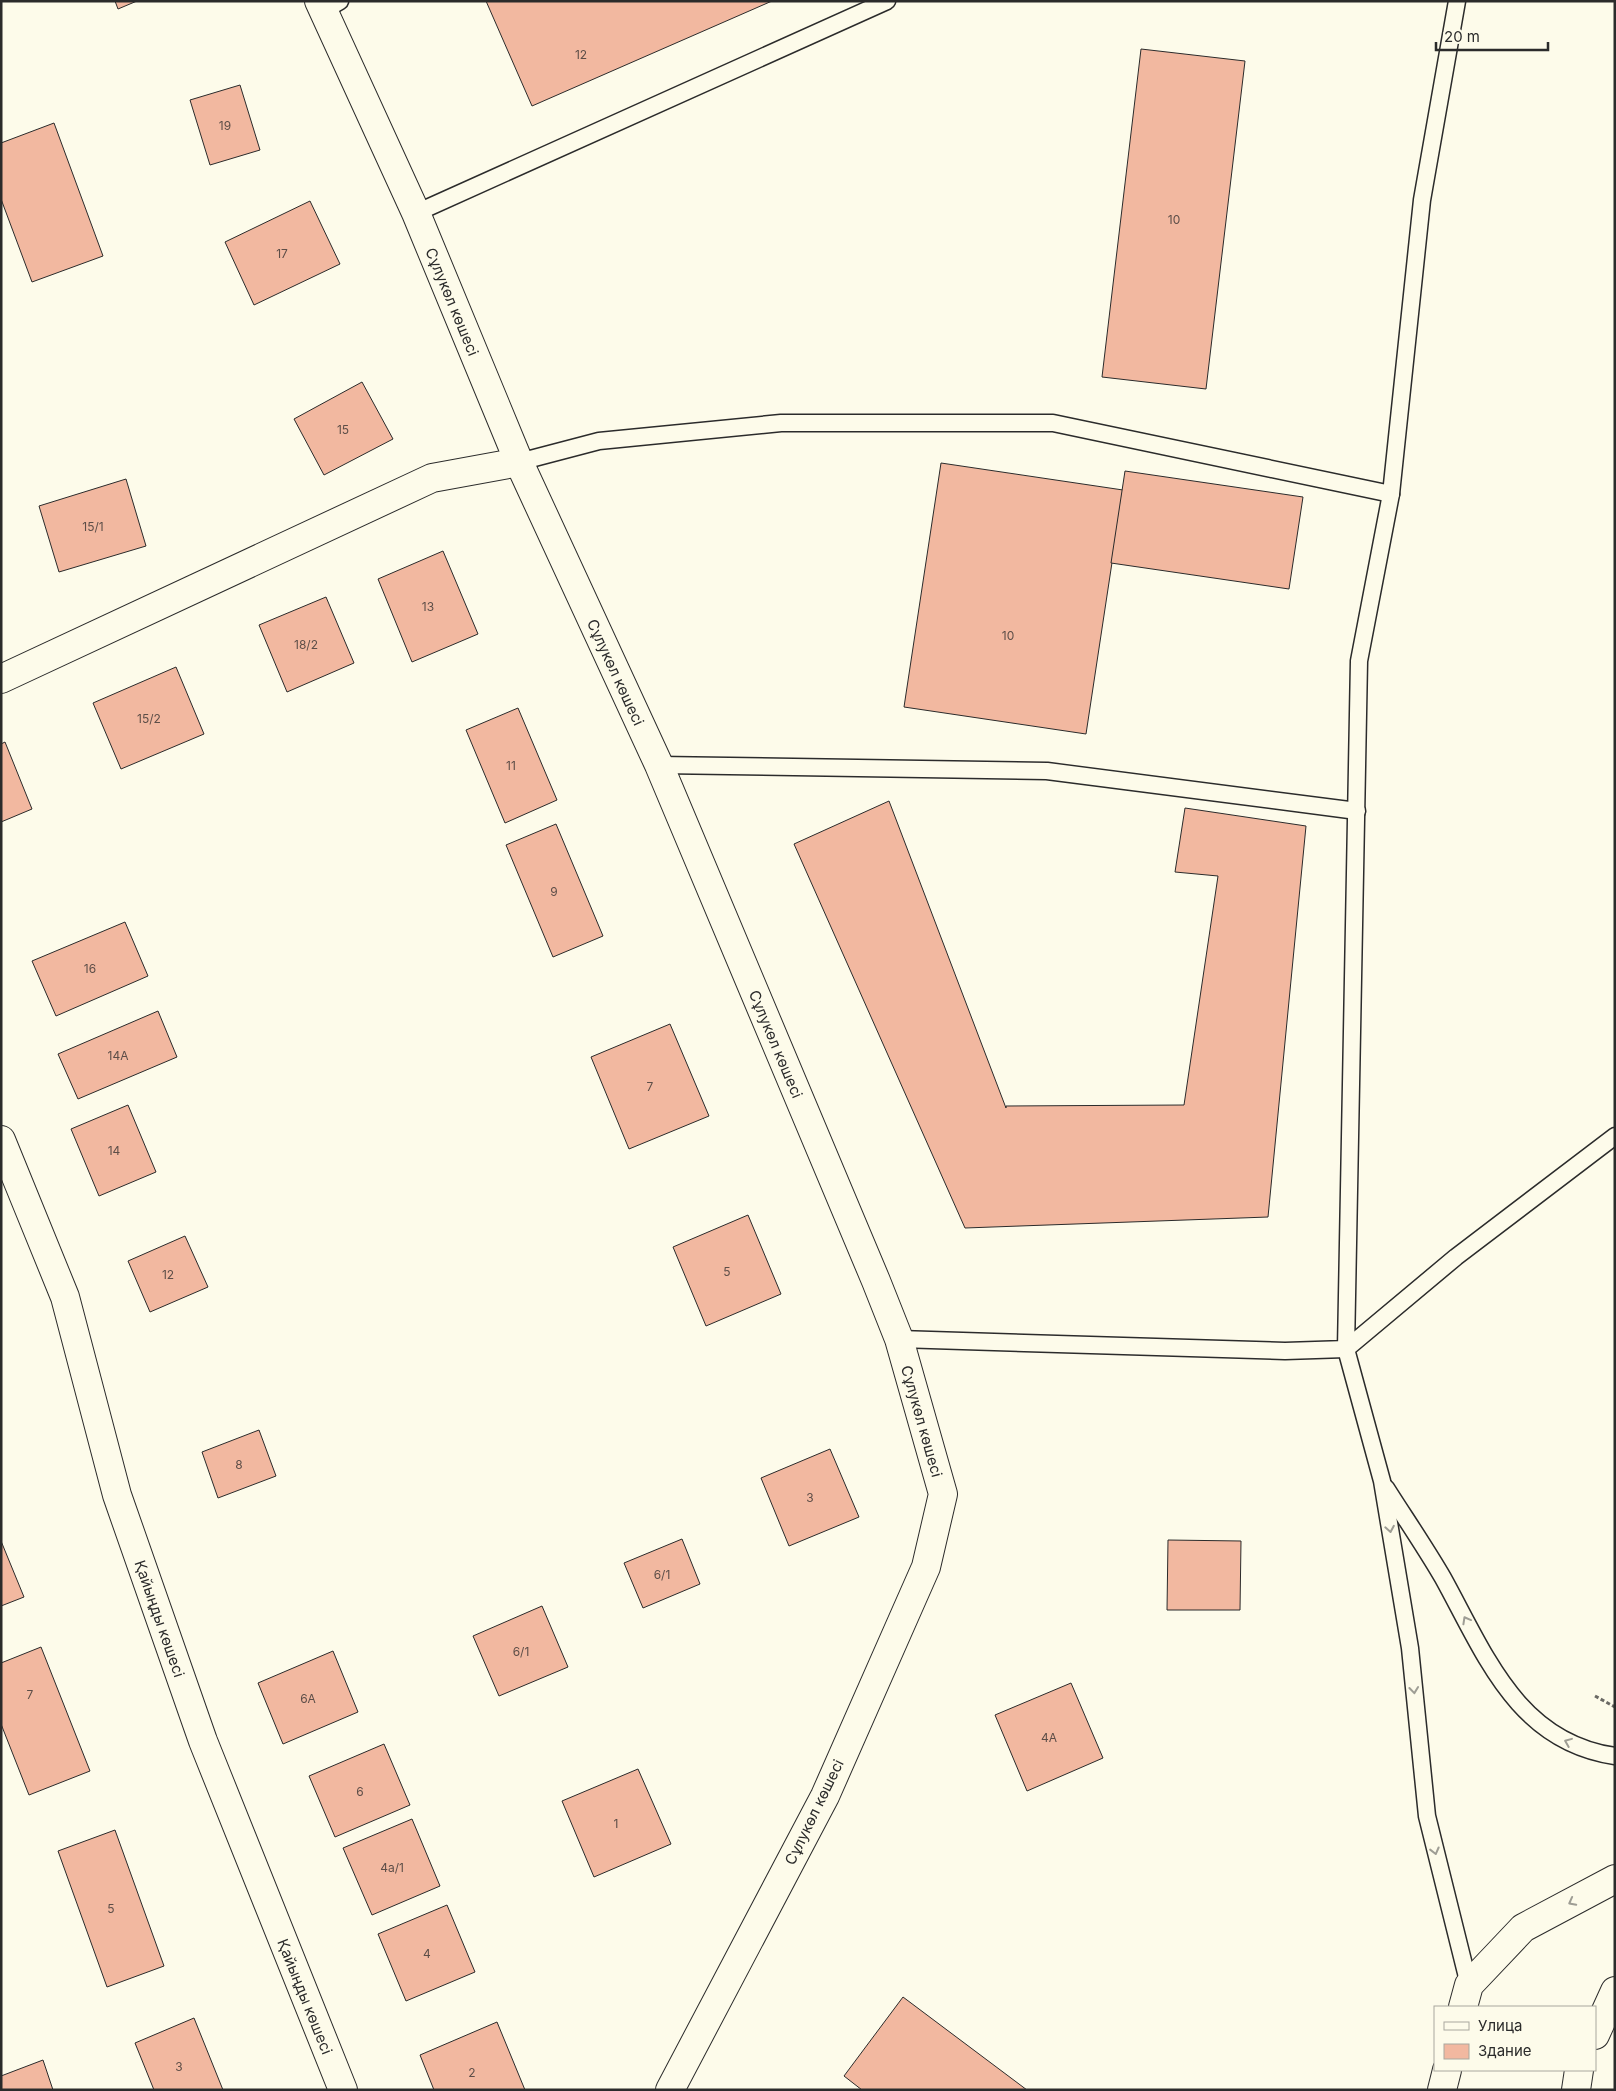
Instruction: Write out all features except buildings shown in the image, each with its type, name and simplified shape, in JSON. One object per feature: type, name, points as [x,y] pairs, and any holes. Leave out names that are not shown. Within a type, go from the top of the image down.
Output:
[{"type":"street","name":"Сұлукөл көшесі","points":[[327,4],[519,462],[659,765],[899,1339],[943,1494],[926,1567],[825,1796],[670,2090]]},
{"type":"street","points":[[1,679],[432,478],[519,462]]},
{"type":"street","name":"Қайыңды көшесі","points":[[1,1140],[65,1297],[117,1495],[204,1741],[343,2090]]},
{"type":"street","points":[[1466,1996],[1523,1928],[1615,1879]]},
{"type":"street","points":[[1596,2033],[1615,1990]]},
{"type":"street","points":[[1442,2090],[1447,2071]]},
{"type":"street","points":[[1576,2090],[1579,2071]]},
{"type":"lane","points":[[416,213],[887,1]]},
{"type":"lane","points":[[1457,1],[1422,200],[1392,494],[1359,661],[1346,1349],[1382,1481],[1410,1648],[1427,1816],[1466,1996]]},
{"type":"lane","points":[[519,462],[599,442],[781,423],[1053,424],[1392,494]]},
{"type":"lane","points":[[659,765],[1048,771],[1357,811]]},
{"type":"lane","points":[[899,1339],[1285,1351],[1346,1349],[1456,1257],[1615,1136]]},
{"type":"lane","points":[[1382,1481],[1441,1575],[1500,1682],[1539,1725],[1564,1741],[1602,1754],[1615,1756]]},
{"type":"path","points":[[1595,1696],[1615,1707]]}]
